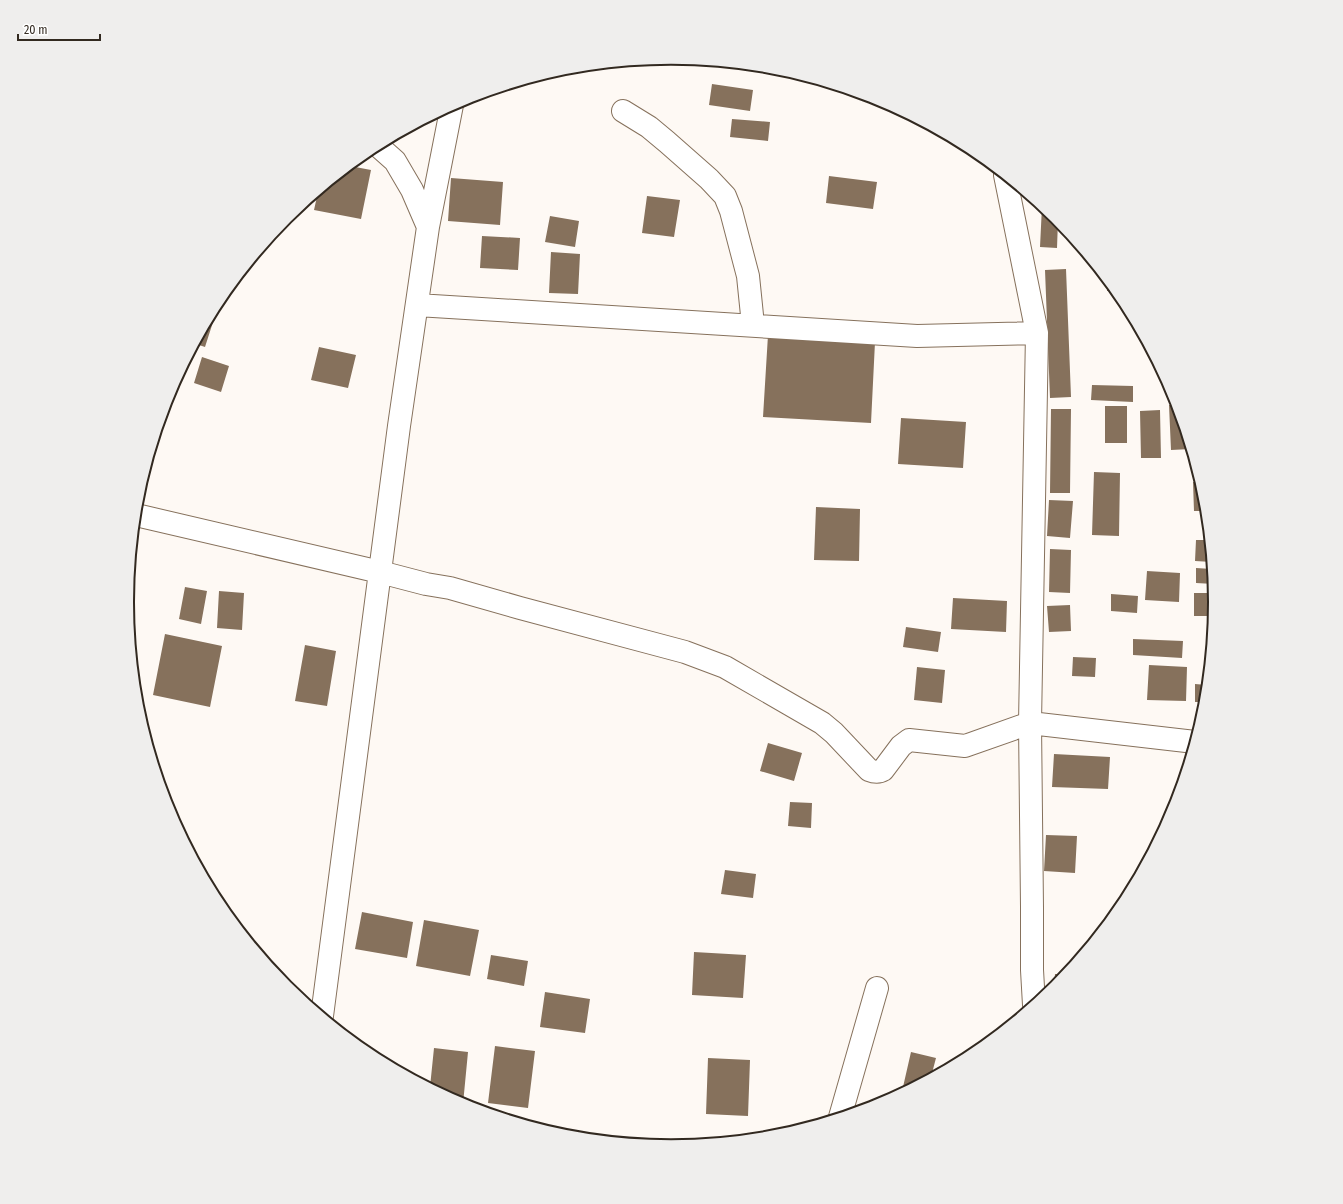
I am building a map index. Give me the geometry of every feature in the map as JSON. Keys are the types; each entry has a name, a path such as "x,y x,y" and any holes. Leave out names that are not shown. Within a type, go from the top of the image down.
{"street":[{"path":"623,111 648,127 667,142 710,179 725,196 731,211 748,276 753,325"},
{"path":"323,1010 399,426 428,227 450,113"},
{"path":"382,150 395,160 412,190 428,227"},
{"path":"1007,183 1037,333 1030,723 1032,970 1034,999"},
{"path":"417,305 917,336 1037,333"},
{"path":"142,516 426,584 450,588 685,652 725,667 822,723 834,733 869,770 874,772 883,770 901,746 909,740 965,746 1030,723 1190,741"},
{"path":"842,1112 877,988"}],"building":[{"path":"712,84 753,90 750,111 709,105"},
{"path":"732,119 770,122 768,141 730,137"},
{"path":"357,167 371,170 361,219 314,210 317,198"},
{"path":"829,176 877,182 873,209 826,203"},
{"path":"451,178 503,182 500,225 448,221"},
{"path":"647,196 680,200 674,237 642,233"},
{"path":"1042,213 1058,229 1057,248 1040,247"},
{"path":"550,216 579,221 575,247 545,242"},
{"path":"482,236 520,238 518,270 480,268"},
{"path":"551,252 580,254 578,294 549,293"},
{"path":"1066,269 1071,397 1050,398 1045,270"},
{"path":"213,323 205,347 200,345"},
{"path":"768,335 875,342 871,423 763,417"},
{"path":"319,347 356,355 348,388 311,380"},
{"path":"202,357 229,366 221,392 194,383"},
{"path":"1092,385 1133,386 1133,402 1091,400"},
{"path":"1169,405 1171,405 1186,449 1171,450"},
{"path":"1105,406 1127,406 1127,443 1105,443"},
{"path":"1051,409 1071,409 1070,493 1050,493"},
{"path":"1160,410 1161,458 1141,458 1140,411"},
{"path":"901,418 966,422 963,468 898,464"},
{"path":"1094,472 1120,473 1119,536 1092,535"},
{"path":"1193,482 1194,482 1200,511 1194,511"},
{"path":"1049,500 1073,501 1070,538 1047,536"},
{"path":"816,507 860,509 859,561 814,560"},
{"path":"1196,540 1205,540 1207,562 1195,561"},
{"path":"1050,549 1071,550 1070,593 1049,592"},
{"path":"1196,568 1207,569 1207,584 1196,583"},
{"path":"1147,571 1180,573 1179,602 1145,600"},
{"path":"185,587 207,591 201,624 179,619"},
{"path":"219,591 244,593 242,630 217,628"},
{"path":"1194,593 1208,593 1208,616 1194,616"},
{"path":"1111,594 1138,596 1137,613 1111,611"},
{"path":"953,598 1007,601 1006,632 951,629"},
{"path":"1070,605 1071,631 1049,632 1047,606"},
{"path":"906,627 941,632 938,652 903,647"},
{"path":"165,634 222,646 210,707 153,695"},
{"path":"1133,639 1183,641 1182,658 1133,655"},
{"path":"305,645 336,651 327,706 295,701"},
{"path":"1073,657 1096,658 1095,677 1072,676"},
{"path":"1149,665 1187,667 1186,701 1147,700"},
{"path":"917,667 945,670 942,703 914,700"},
{"path":"1195,684 1202,685 1199,702 1195,702"},
{"path":"768,743 802,753 794,781 760,771"},
{"path":"1054,754 1110,757 1108,789 1052,787"},
{"path":"790,802 812,803 811,828 788,826"},
{"path":"1046,835 1077,836 1075,873 1044,871"},
{"path":"725,870 756,874 753,898 721,894"},
{"path":"362,912 413,922 407,958 355,949"},
{"path":"424,920 479,930 470,976 416,966"},
{"path":"694,952 746,955 743,998 692,995"},
{"path":"491,955 528,961 524,986 487,979"},
{"path":"545,992 590,999 585,1033 540,1027"},
{"path":"495,1046 535,1051 528,1108 488,1103"},
{"path":"434,1048 468,1052 464,1097 431,1082"},
{"path":"911,1052 936,1058 933,1071 903,1087"},
{"path":"708,1058 750,1060 748,1116 706,1114"}]}
